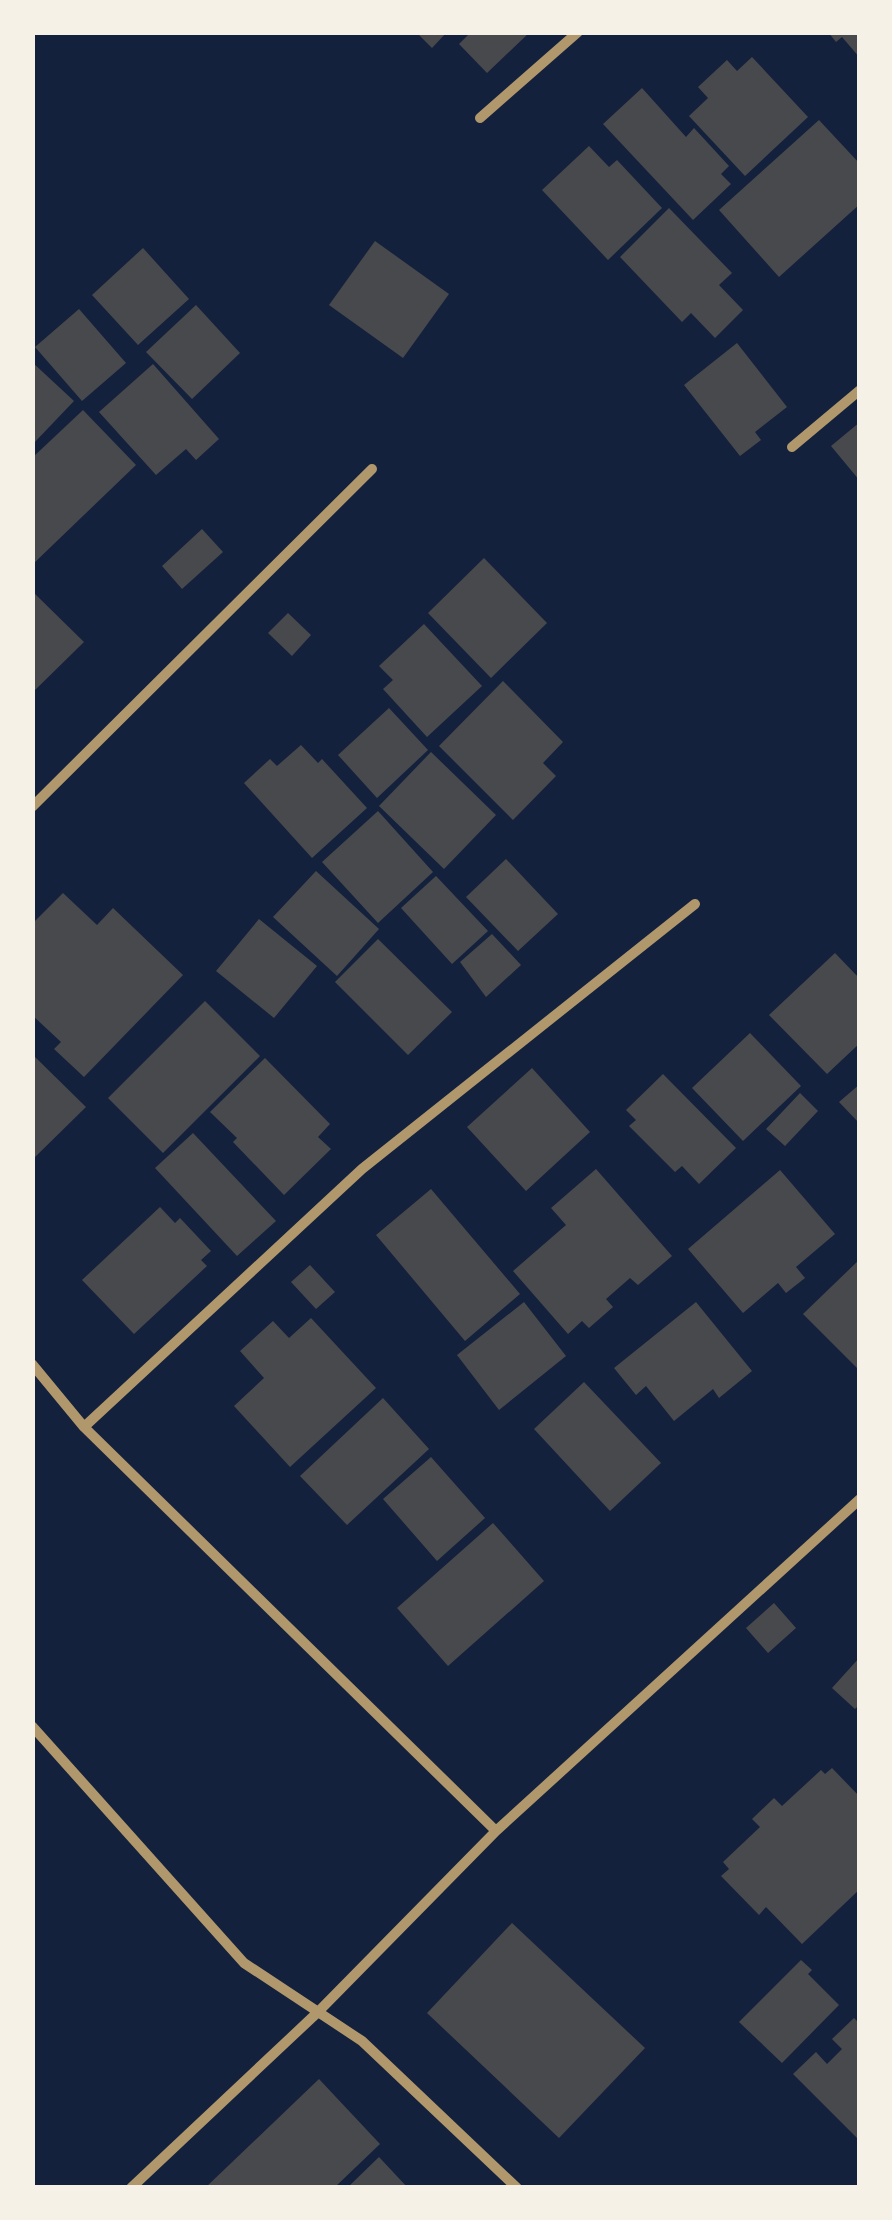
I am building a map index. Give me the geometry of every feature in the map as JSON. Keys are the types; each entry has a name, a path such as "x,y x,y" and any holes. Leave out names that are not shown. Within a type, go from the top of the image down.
{"street":[{"path":"480,118 578,32"},
{"path":"792,447 860,390"},
{"path":"32,807 372,469"},
{"path":"84,1427 362,1168 695,904"},
{"path":"32,1364 84,1427 496,1831"},
{"path":"131,2188 318,2012 496,1831 860,1499"},
{"path":"32,1726 244,1964 362,2041 517,2188"}],"building":[{"path":"416,32 447,32 432,48"},
{"path":"471,32 530,32 487,73 459,44"},
{"path":"828,32 860,32 860,58 842,37 836,42"},
{"path":"752,57 808,117 745,176 689,116 708,98 698,87 727,60 737,71"},
{"path":"642,88 686,137 694,128 729,166 721,174 731,184 693,220 603,124"},
{"path":"819,120 860,164 860,204 779,277 719,210"},
{"path":"589,146 609,167 617,160 662,208 608,260 542,190"},
{"path":"669,208 732,273 719,285 743,310 715,338 691,313 682,322 620,257"},
{"path":"375,241 449,294 403,358 329,305"},
{"path":"143,248 189,299 138,345 92,295"},
{"path":"196,305 240,353 192,399 146,352"},
{"path":"79,309 126,363 82,401 35,347"},
{"path":"737,343 787,407 755,432 761,440 740,456 684,385"},
{"path":"32,362 74,401 32,445"},
{"path":"153,364 219,439 196,460 186,449 156,475 99,412"},
{"path":"83,410 136,465 32,565 32,458"},
{"path":"860,422 860,481 831,446"},
{"path":"202,529 223,552 182,589 162,566"},
{"path":"484,558 547,623 491,678 428,613"},
{"path":"32,591 84,642 32,693"},
{"path":"288,613 311,635 292,656 268,633"},
{"path":"424,624 482,686 427,737 383,689 393,680 379,666"},
{"path":"503,681 563,742 543,763 556,776 513,820 439,746"},
{"path":"389,708 428,750 377,798 338,755"},
{"path":"301,745 318,763 322,759 367,808 312,858 244,783 270,759 277,766"},
{"path":"431,752 496,815 444,869 379,806"},
{"path":"378,811 433,872 378,923 322,862"},
{"path":"506,859 558,914 518,951 466,897"},
{"path":"316,871 379,929 337,976 273,917"},
{"path":"436,876 488,931 452,964 401,908"},
{"path":"63,893 97,925 113,908 183,975 84,1077 54,1049 61,1042 32,1015 32,924"},
{"path":"259,919 317,966 274,1018 216,971"},
{"path":"492,934 521,965 486,997 460,962"},
{"path":"378,939 452,1012 408,1055 335,982"},
{"path":"835,953 860,979 860,1043 827,1074 769,1015"},
{"path":"205,1001 260,1056 163,1153 108,1098"},
{"path":"750,1033 801,1086 743,1141 692,1088"},
{"path":"32,1054 86,1107 32,1160"},
{"path":"265,1058 330,1124 318,1137 331,1149 284,1195 210,1112"},
{"path":"532,1068 590,1132 526,1191 467,1127"},
{"path":"663,1074 736,1148 699,1184 682,1166 675,1172 629,1126 636,1120 626,1110"},
{"path":"860,1084 860,1124 839,1102"},
{"path":"800,1093 818,1111 785,1146 766,1129"},
{"path":"193,1133 276,1221 237,1256 155,1168"},
{"path":"596,1169 672,1256 638,1285 630,1278 606,1299 613,1307 589,1328 582,1321 568,1334 513,1271 566,1225 551,1208"},
{"path":"780,1170 835,1234 796,1267 805,1278 786,1293 778,1283 743,1313 688,1249"},
{"path":"431,1189 520,1294 465,1341 376,1235"},
{"path":"160,1207 175,1223 180,1218 211,1251 201,1260 207,1266 134,1334 82,1280"},
{"path":"860,1259 860,1371 803,1314"},
{"path":"310,1265 335,1292 316,1309 291,1282"},
{"path":"524,1302 566,1356 499,1410 457,1355"},
{"path":"696,1302 752,1371 719,1398 713,1389 674,1421 646,1386 636,1395 614,1368"},
{"path":"311,1318 376,1388 290,1467 234,1406 264,1378 240,1351 273,1321 289,1338"},
{"path":"584,1382 661,1463 610,1511 534,1429"},
{"path":"383,1398 429,1449 347,1525 300,1476"},
{"path":"431,1457 485,1518 437,1561 383,1499"},
{"path":"493,1523 544,1581 448,1666 397,1608"},
{"path":"774,1603 796,1628 768,1653 746,1628"},
{"path":"860,1657 860,1704 855,1709 832,1688"},
{"path":"832,1768 860,1797 860,1889 802,1944 766,1907 759,1915 721,1876 729,1869 723,1862 760,1827 752,1819 774,1798 782,1806 821,1770 825,1774"},
{"path":"512,1923 645,2048 559,2138 427,2013"},
{"path":"801,1960 812,1970 808,1974 839,2005 782,2063 739,2022"},
{"path":"854,2018 860,2024 860,2141 793,2074 816,2052 827,2064 842,2049 832,2039"},
{"path":"319,2079 380,2144 334,2188 205,2188"},
{"path":"379,2157 408,2188 347,2188"}]}
